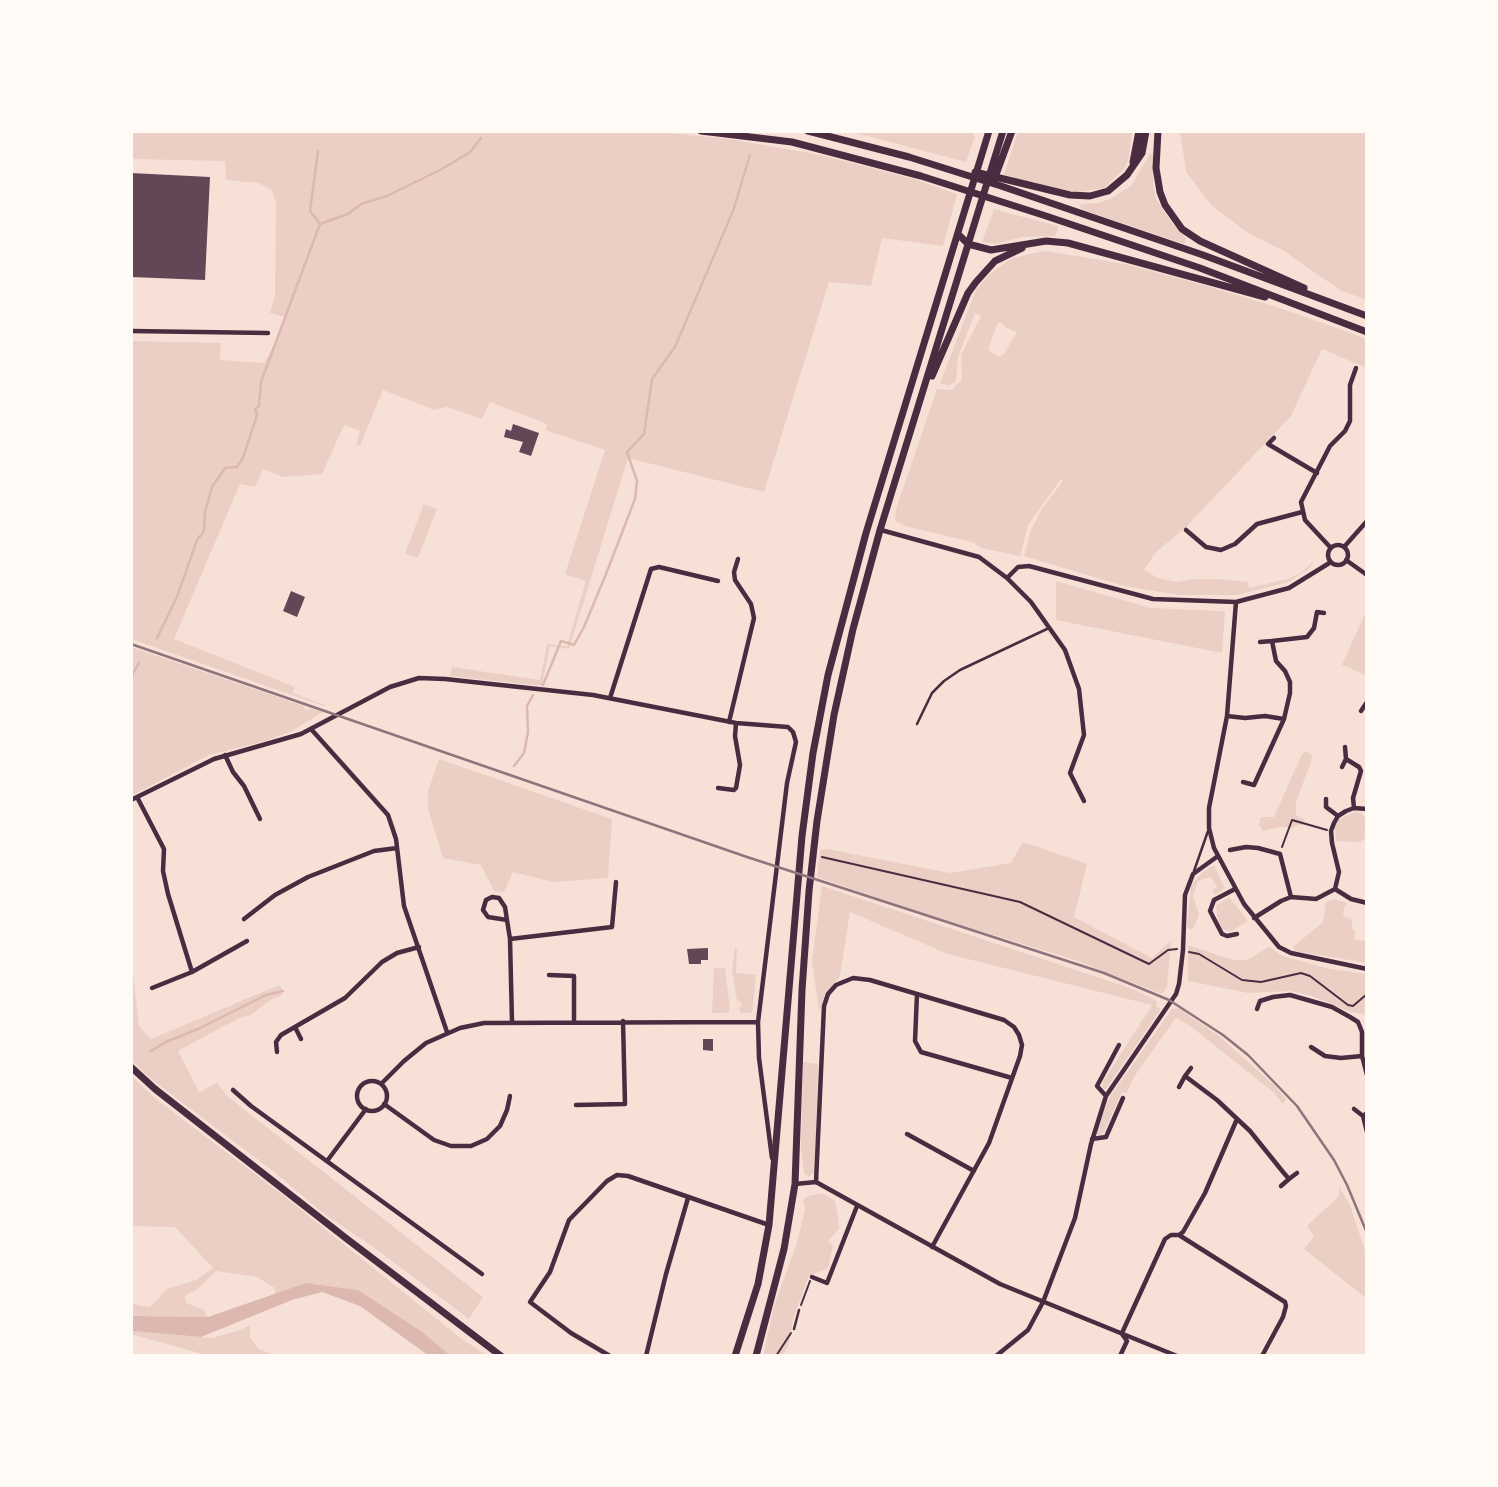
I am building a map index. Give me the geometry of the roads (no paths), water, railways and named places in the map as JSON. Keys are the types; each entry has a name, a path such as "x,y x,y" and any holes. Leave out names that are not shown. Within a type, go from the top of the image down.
{"main road":[{"path":"701,131 792,142 884,165 1199,268 1367,332"},
{"path":"808,131 1082,197 1108,191 1127,176 1142,153 1146,131"},
{"path":"735,1356 758,1284 769,1225 800,855 817,729 842,618 989,131"},
{"path":"1002,148 1003,131"},
{"path":"756,1356 784,1249 795,1184 802,990 809,891 831,731 853,629 880,530 968,244 1002,148 1012,131"},
{"path":"1127,176 1136,153 1139,131"},
{"path":"1158,131 1156,168 1160,192 1165,205 1182,229 1200,241 1289,280 1321,298"},
{"path":"909,157 1001,186 1367,316"},
{"path":"959,230 968,244 991,250 1046,241 1094,250 1310,310"},
{"path":"927,381 935,373 968,293 984,271 1008,254 1046,241"},
{"path":"131,1067 151,1086 501,1356"}],"street":[{"path":"131,331 268,333"},
{"path":"1330,547 1305,520 1302,499 1330,446 1345,431 1351,419 1350,385 1356,368"},
{"path":"1273,438 1268,444 1317,473"},
{"path":"1186,530 1206,547 1221,550 1234,544 1257,524 1302,512"},
{"path":"1345,547 1367,522"},
{"path":"880,530 969,553 1007,578 1031,602 1065,650 1081,698 1084,735 1070,773 1084,801"},
{"path":"1339,544 1345,547 1348,552 1346,561 1339,565 1331,562 1327,555 1330,547 1339,544"},
{"path":"729,722 754,618 751,604 735,580 734,572 738,559"},
{"path":"1346,561 1367,575"},
{"path":"1007,578 1018,567 1029,566 1153,599 1236,602 1289,589 1331,562"},
{"path":"610,698 651,569 660,567 718,581"},
{"path":"1236,602 1227,716 1209,808 1209,828 1218,856 1235,889 1272,940 1291,953 1367,968"},
{"path":"1260,642 1307,637 1314,628 1317,612 1324,613"},
{"path":"1243,782 1254,785 1284,719 1290,693 1290,682 1276,661 1272,641"},
{"path":"192,972 168,894 163,871 164,849 134,799 225,755 311,729 390,687 420,678 610,698 729,722 779,725 792,730 796,742 787,783 758,1022 763,1094 775,1173"},
{"path":"1361,711 1367,702"},
{"path":"1227,716 1284,719"},
{"path":"718,788 736,788 740,765 735,736 736,723"},
{"path":"311,729 383,808 392,824 401,895 447,1032"},
{"path":"1342,767 1346,760 1345,747"},
{"path":"225,755 260,819"},
{"path":"1346,760 1361,771 1353,798 1354,808"},
{"path":"1326,799 1326,807 1338,816"},
{"path":"1254,918 1291,897 1316,899 1335,889 1339,866 1331,831 1338,816 1354,808 1367,809"},
{"path":"1230,850 1246,847 1279,854 1291,897"},
{"path":"244,919 285,888 308,877 374,850 397,848"},
{"path":"996,1356 1028,1330 1043,1302 1075,1218 1092,1139 1105,1096 1176,994 1183,950 1185,895 1193,874 1218,856"},
{"path":"510,939 612,927 616,882"},
{"path":"1235,889 1214,900 1210,905 1210,915 1222,934 1237,934"},
{"path":"1335,889 1355,901 1367,903"},
{"path":"507,920 488,918 483,910 486,900 496,897 502,900 505,907 510,939 512,1022"},
{"path":"152,988 192,972 247,941"},
{"path":"278,1052 278,1038 345,998 382,962 397,953 418,947"},
{"path":"548,975 574,976 574,1021"},
{"path":"816,1182 824,1006 828,994 836,985 853,978 870,980 1004,1020 1014,1027 1023,1045 989,1143 932,1247"},
{"path":"917,994 915,1041 921,1052 1012,1078"},
{"path":"1257,1009 1260,1001 1273,996 1290,995 1332,1007 1358,1022 1362,1032 1362,1056 1367,1075"},
{"path":"576,1105 625,1104 623,1021"},
{"path":"381,1084 415,1051 447,1032 484,1023 758,1022"},
{"path":"295,1027 301,1039"},
{"path":"1105,1096 1097,1086 1119,1045"},
{"path":"1311,1047 1325,1056 1362,1056"},
{"path":"1179,1087 1191,1068"},
{"path":"1185,1076 1250,1131 1289,1180"},
{"path":"367,1082 381,1084 387,1096 384,1104 376,1110 366,1109 359,1102 359,1088 367,1082"},
{"path":"233,1090 251,1106 482,1274"},
{"path":"384,1104 434,1140 451,1146 471,1146 487,1139 500,1126 508,1110 510,1096"},
{"path":"1092,1139 1106,1137 1123,1098"},
{"path":"327,1161 366,1109"},
{"path":"1354,1109 1365,1115 1367,1132"},
{"path":"1179,1235 1205,1193 1237,1119"},
{"path":"908,1134 974,1171"},
{"path":"1281,1186 1297,1173"},
{"path":"610,1356 571,1333 530,1303 550,1272 569,1220 607,1181 618,1175 628,1176 769,1225"},
{"path":"795,1184 816,1182 1000,1284 1177,1356"},
{"path":"646,1356 688,1198"},
{"path":"812,1277 827,1283 857,1206"},
{"path":"1122,1333 1170,1232 1289,1303 1262,1356"},
{"path":"1120,1356 1127,1341 1122,1333"}],"lane":[{"path":"918,724 932,693 944,681 960,670 1049,628"},
{"path":"1193,874 1209,828"},
{"path":"793,1329 799,1310"}],"waterway":[{"path":"157,638 177,597 197,540 204,531 205,512 212,487 225,468 237,467 243,458 257,415 255,409 259,406 261,382 320,224 348,214 361,204 387,196 442,169 470,152 481,138"},
{"path":"318,151 310,211 320,224"},
{"path":"543,685 561,641 574,645 606,574 635,499 637,481 627,452 644,434 652,379 675,347 733,211 750,155"},
{"path":"131,677 139,663"},
{"path":"514,766 524,753 528,732 527,706 533,695"},
{"path":"151,1051 266,995 283,991"}],"railway":[{"path":"131,644 747,857 1104,973 1169,1000 1223,1035 1248,1055 1297,1106 1334,1160 1367,1233"}]}
